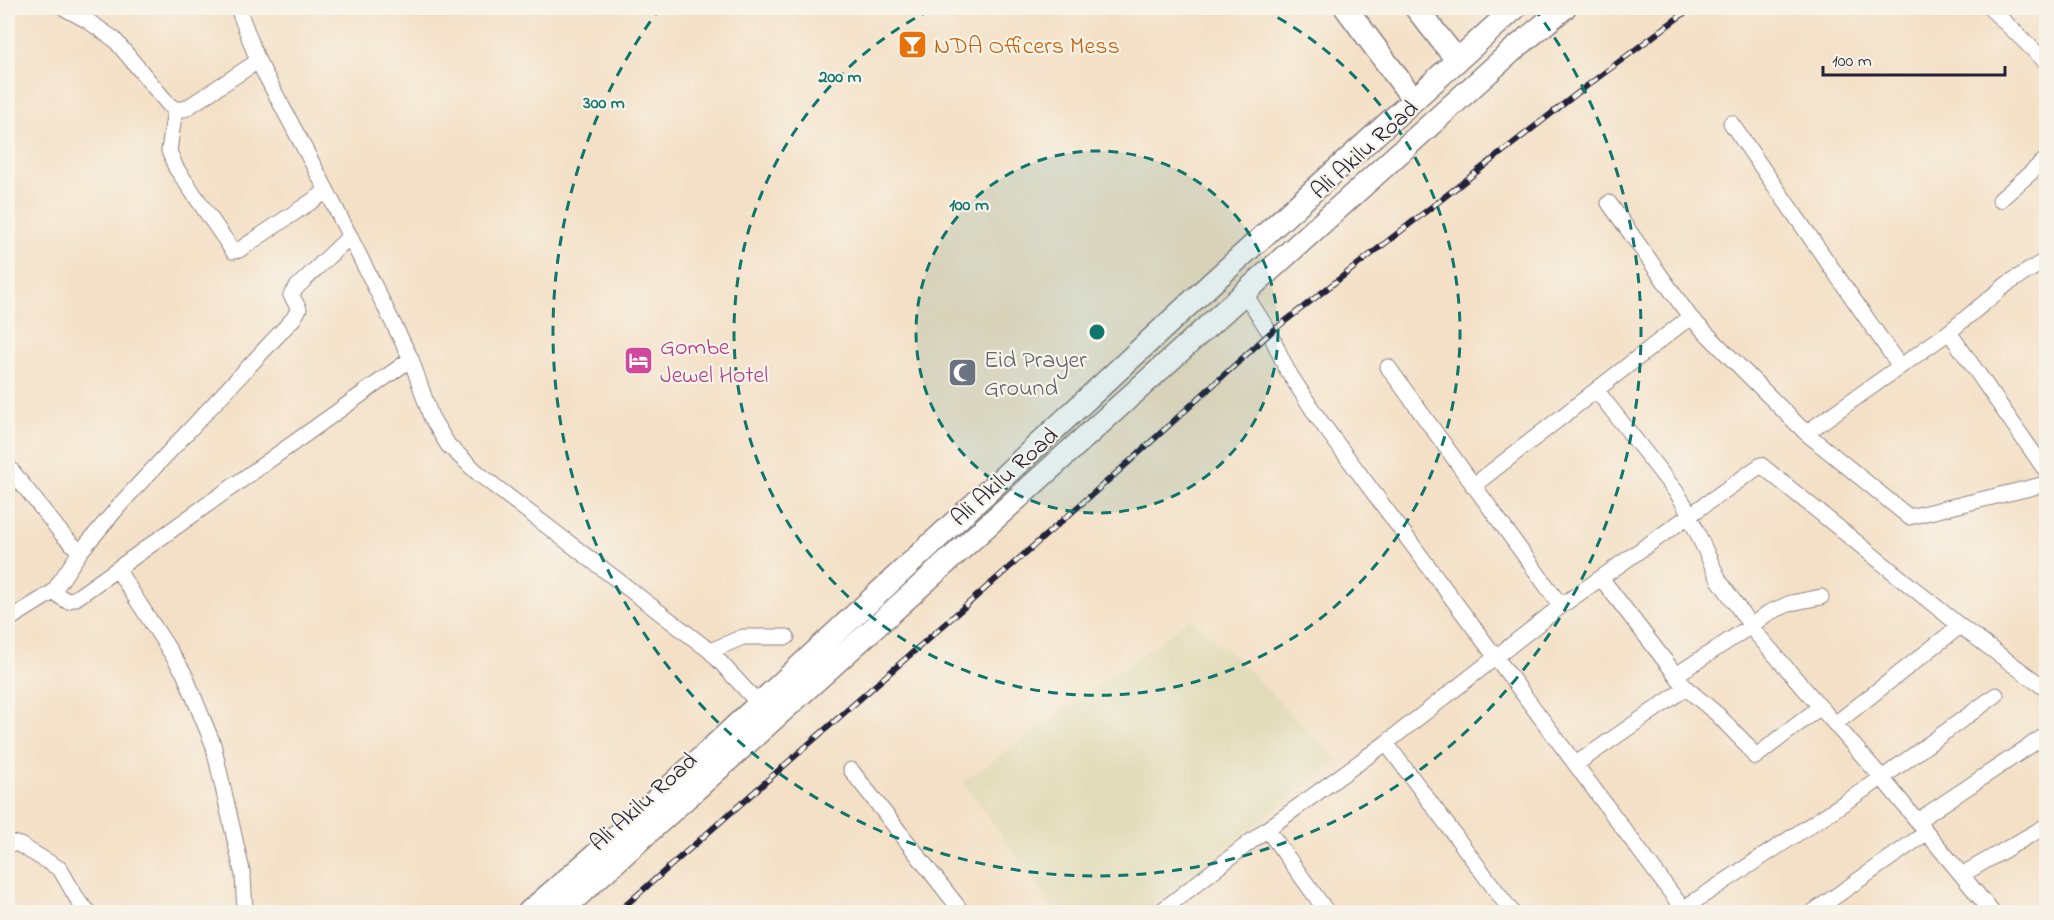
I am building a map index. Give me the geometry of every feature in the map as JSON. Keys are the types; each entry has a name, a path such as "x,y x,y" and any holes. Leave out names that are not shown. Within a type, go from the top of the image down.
{"main road":[{"path":"1346,8 1414,100"},
{"path":"1416,8 1458,60"},
{"name":"Ali Akilu Road","path":"538,910 1215,280 1515,8"},
{"name":"Ali Akilu Road","path":"560,912 1512,51 1564,8"}],"street":[{"path":"64,8 114,39 169,105 175,109 184,109 258,61"},
{"path":"238,8 258,61 327,191 411,359 431,417 448,445 479,474 710,651 758,703"},
{"path":"1990,8 2046,62"},
{"path":"175,109 169,151 177,168 233,251 239,250 327,191"},
{"path":"1731,123 1899,365"},
{"path":"2000,200 2046,159"},
{"path":"1609,203 1690,317 1806,433 1909,517 2046,484"},
{"path":"8,620 53,592 80,552 125,499 293,319 300,309 291,295 350,236"},
{"path":"1806,433 1899,365 1949,332 2007,284 2040,264"},
{"path":"1245,294 1270,333 1287,370 1318,418 1496,656 1681,911 1882,778 1996,696"},
{"path":"1473,486 1690,317"},
{"path":"1949,332 2046,471"},
{"path":"53,592 67,601 76,598 411,359"},
{"path":"1388,367 1561,606"},
{"path":"1597,391 1677,493 1719,580 1751,626 1963,874 1992,912"},
{"path":"1160,912 1267,829 1386,743 1561,606 1761,465 1960,626 2046,688"},
{"path":"8,466 62,534 80,552"},
{"path":"117,569 184,674 213,744 243,874 245,912"},
{"path":"1600,578 1686,688 1717,714 1746,744 1755,757 1820,707"},
{"path":"1676,675 1768,613 1791,603 1821,597"},
{"path":"1835,724 1960,626"},
{"path":"710,651 743,637 787,637"},
{"path":"1576,765 1686,688"},
{"path":"1813,912 2046,735"},
{"path":"1386,743 1512,912"},
{"path":"850,770 962,912"},
{"path":"1963,874 2046,826"},
{"path":"1267,829 1328,912"},
{"path":"8,842 20,845 60,868 79,902 89,912"}],"shaded area":[{"path":"1190,618 1238,660 1338,760 1145,912 1056,912 963,782"}],"railway":[{"path":"618,912 1130,461 1270,333 1588,85 1691,8"}],"place":[{"name":"NDA Officers Mess","path":"913,45"},
{"name":"Gombe Jewel Hotel","path":"639,360"},
{"name":"Eid Prayer Ground","path":"963,373"}]}
